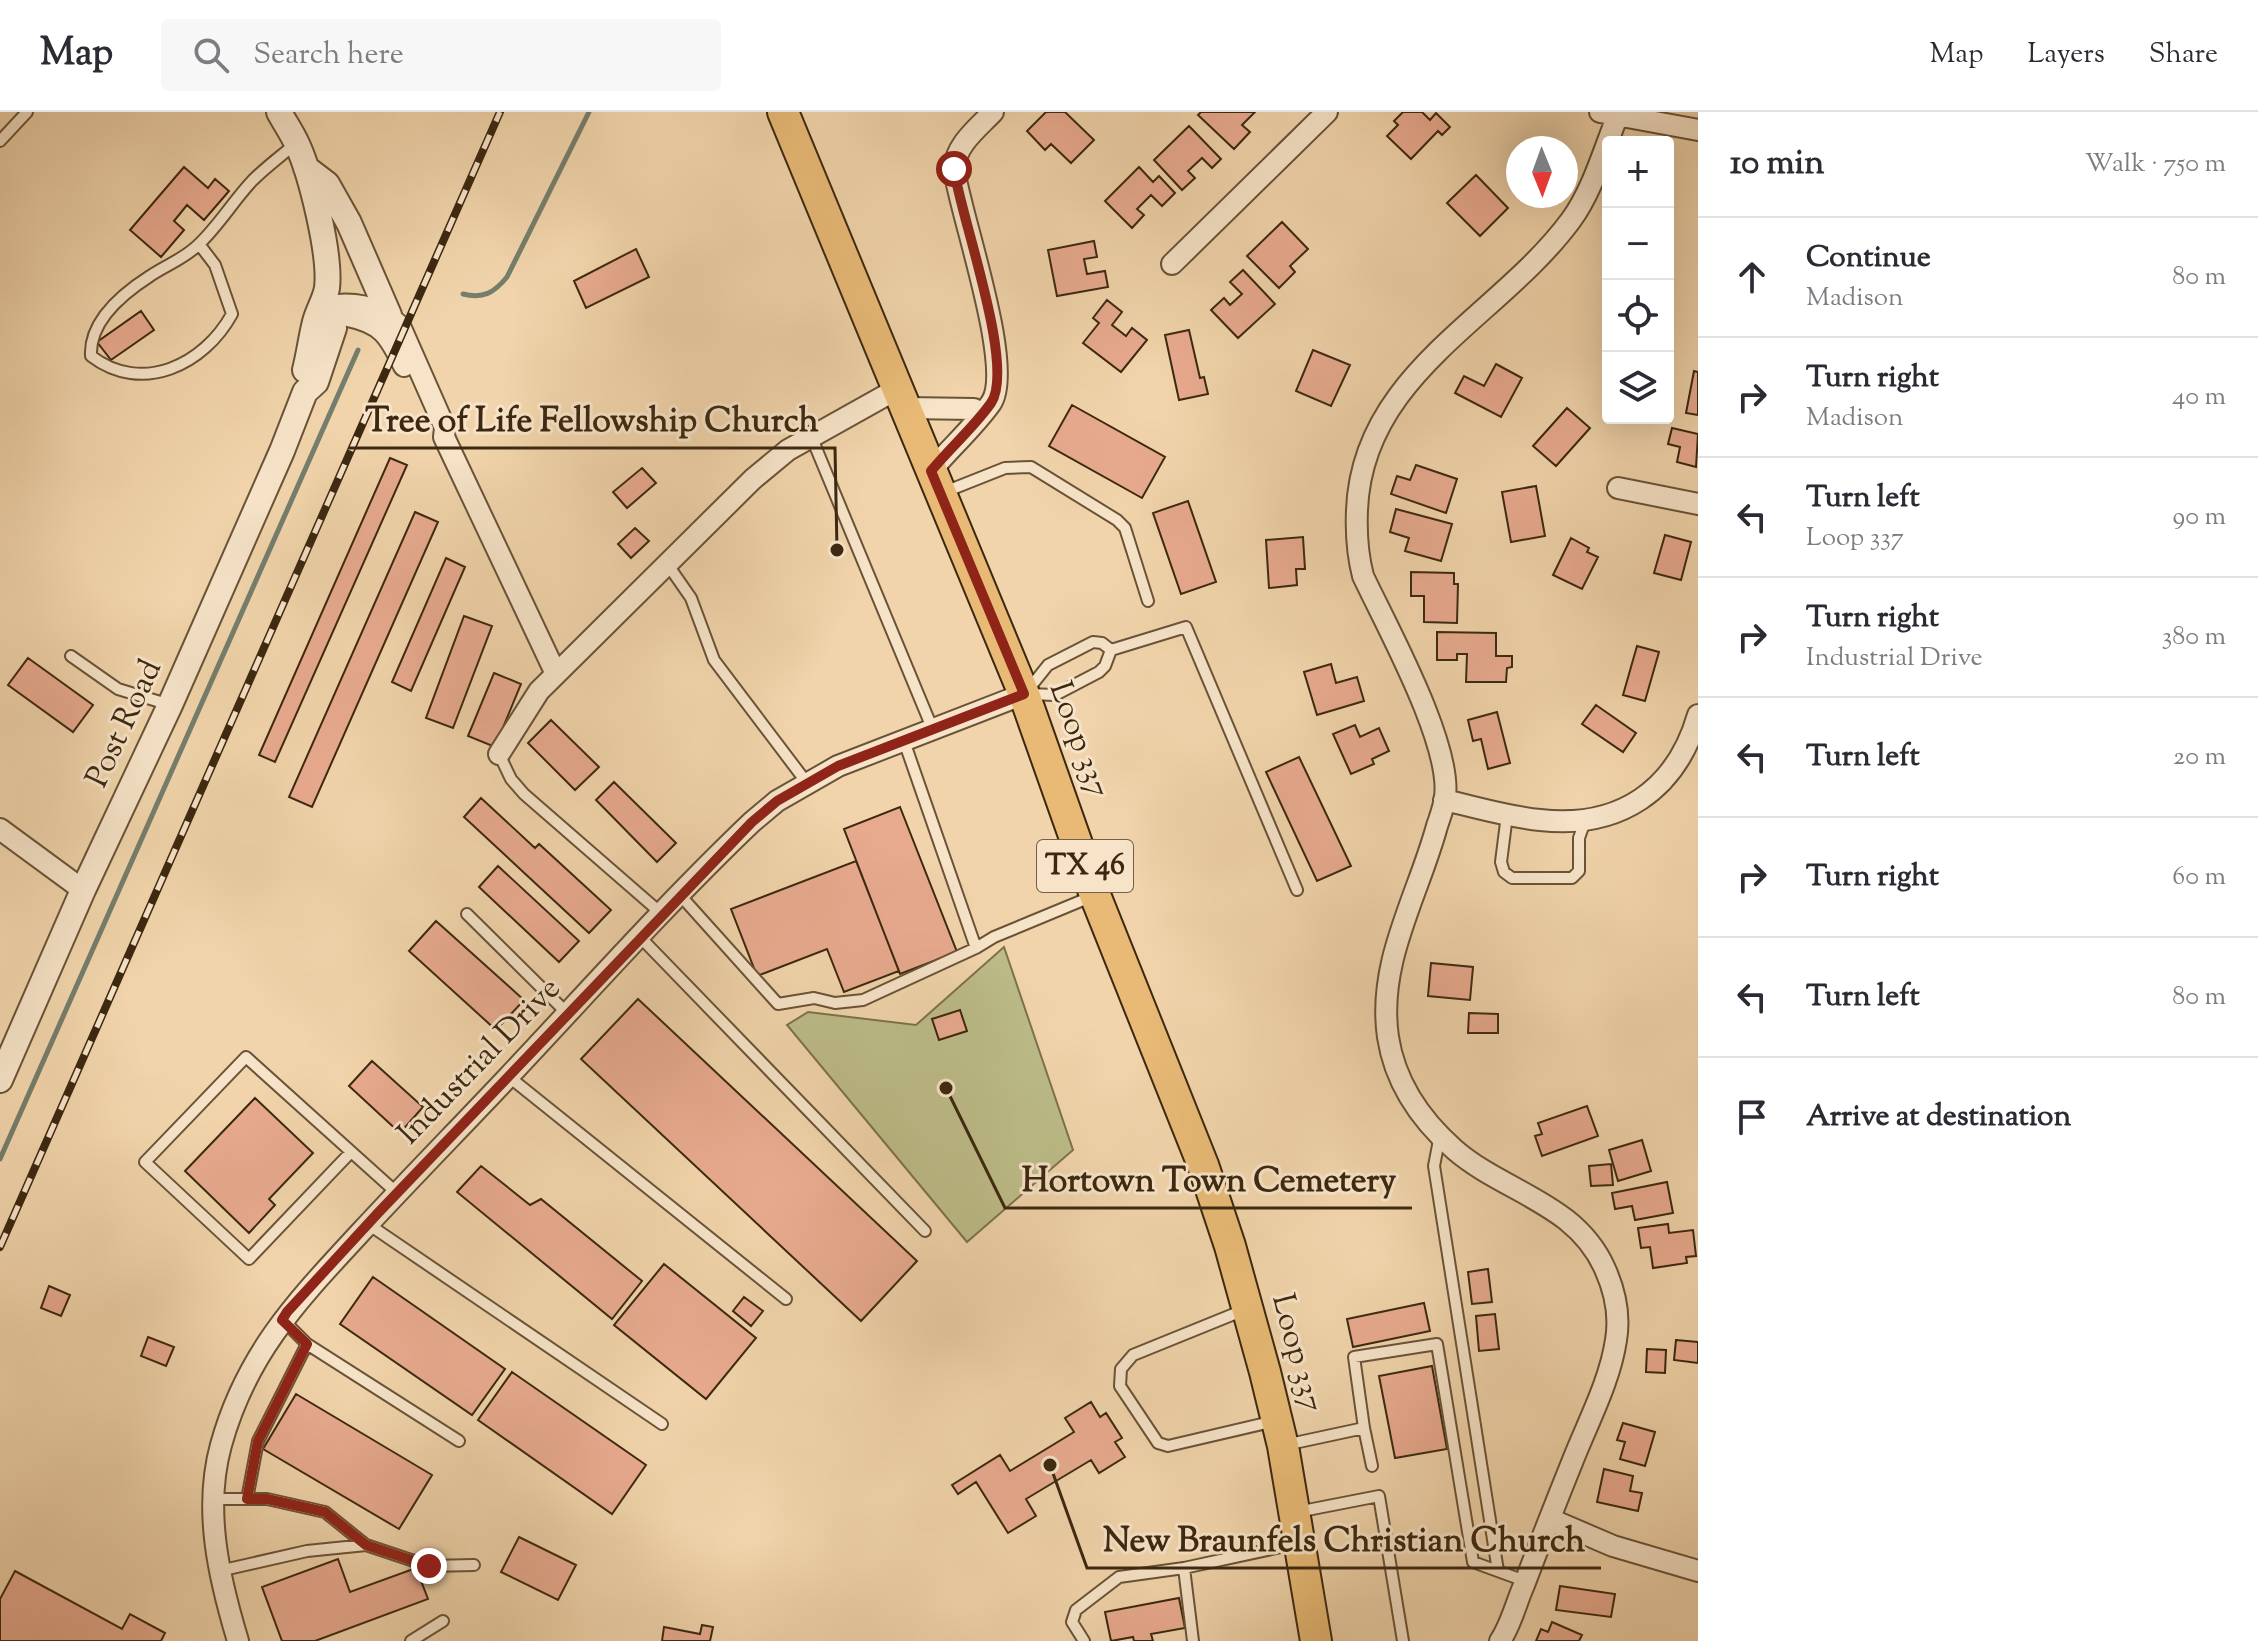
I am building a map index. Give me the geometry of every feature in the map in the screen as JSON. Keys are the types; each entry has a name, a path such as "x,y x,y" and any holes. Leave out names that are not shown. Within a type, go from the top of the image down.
{"main road":[{"name":"Loop 337","path":"783,112 1024,694 1095,895 1203,1165 1230,1246 1280,1433 1316,1641"}],"street":[{"name":"Post Road","path":"0,1080 83,890 170,705 305,392 303,377 316,318 327,286 324,242 306,168 297,143 279,112"},
{"path":"936,482 955,443 977,424 980,413 991,403 995,393 996,366 986,294 954,169 954,160 964,141 993,112"},
{"path":"1172,264 1327,112"},
{"path":"1500,1641 1613,1356 1618,1321 1613,1290 1600,1257 1586,1237 1570,1220 1544,1202 1456,1151 1421,1116 1395,1064 1388,1038 1388,978 1396,941 1428,862 1444,800 1444,774 1439,746 1426,712 1363,576 1357,553 1358,494 1362,468 1375,431 1423,366 1531,264 1572,219 1588,188 1609,114 1698,130"},
{"path":"306,168 327,184 349,223 389,315 400,326 445,428 444,437 556,674"},
{"path":"322,307 356,304 389,315"},
{"path":"322,307 371,322 382,329 395,347 435,432 444,437"},
{"path":"499,754 539,691 753,479 788,450 814,434 901,399 974,409 980,413"},
{"path":"1618,488 1698,504"},
{"name":"Industrial Drive","path":"238,1641 219,1571 214,1477 236,1401 262,1348 282,1320 397,1193 752,822 807,783 838,766 1024,694"},
{"path":"1444,800 1539,820 1585,821 1606,816 1633,805 1671,772 1684,752 1698,715"},
{"path":"0,829 83,890"},
{"path":"1550,1519 1613,1546 1698,1571"}],"lane":[{"path":"0,141 27,112"},
{"path":"199,244 215,265 232,314 215,341 186,361 155,373 140,375 121,373 91,356 90,343 95,327 115,305 150,275 179,261 199,244 252,181 297,143"},
{"path":"814,434 934,730"},
{"path":"936,482 1005,468 1031,467 1125,528 1148,601"},
{"path":"668,565 691,598 714,660 807,783"},
{"path":"1111,650 1186,627 1297,890"},
{"path":"1024,694 1048,665 1093,642 1102,643 1111,650"},
{"path":"1024,694 1055,695 1099,672 1111,650"},
{"path":"71,656 118,689 170,705"},
{"path":"904,741 976,948"},
{"path":"499,754 511,779 524,794 662,914"},
{"path":"1507,813 1501,862 1504,872 1512,878 1572,878 1579,871 1579,838 1585,821"},
{"path":"680,895 778,1004 814,998 835,1003 863,1000 994,937 1095,895"},
{"path":"467,914 568,1014"},
{"path":"640,937 925,1231"},
{"path":"351,1152 249,1259 145,1162 246,1057 397,1193"},
{"path":"508,1076 786,1299"},
{"path":"1440,1135 1434,1166 1498,1571"},
{"path":"368,1224 662,1424"},
{"path":"1247,1308 1133,1355 1121,1369 1120,1386 1158,1443 1168,1446 1280,1433 1364,1428"},
{"path":"282,1320 307,1344 459,1441"},
{"path":"247,1499 258,1441 307,1344"},
{"path":"1372,1466 1354,1357 1437,1344 1473,1562 1525,1581"},
{"path":"1295,1512 1379,1496 1403,1641"},
{"path":"214,1499 267,1499 325,1512 366,1545 429,1566 474,1565"},
{"path":"1084,1641 1072,1622 1076,1610 1119,1577 1184,1568 1301,1543"},
{"path":"219,1571 307,1551 366,1545"},
{"path":"1184,1568 1193,1641"},
{"path":"411,1641 443,1621"}],"green space":[{"path":"1004,947 1073,1150 967,1242 787,1025 808,1012 916,1025"}],"building":[{"path":"1046,112 1065,112 1094,140 1071,163 1051,144 1045,150 1027,131"},
{"path":"1201,112 1255,112 1242,125 1250,132 1234,149 1198,115"},
{"path":"1403,112 1422,112 1430,120 1436,113 1450,127 1442,135 1438,131 1411,159 1387,136 1398,125 1394,121"},
{"path":"1189,126 1221,159 1212,168 1202,158 1188,171 1195,178 1182,190 1154,160"},
{"path":"184,167 208,188 215,179 229,191 204,220 187,205 174,221 184,230 161,257 130,230"},
{"path":"1139,167 1153,182 1159,176 1175,193 1162,206 1151,195 1137,209 1144,215 1132,228 1105,201"},
{"path":"1476,175 1508,208 1480,236 1447,203"},
{"path":"1282,222 1308,249 1290,266 1295,272 1279,288 1247,256"},
{"path":"1094,241 1097,257 1084,259 1087,274 1105,271 1108,287 1057,296 1048,250"},
{"path":"636,249 649,277 586,308 574,281"},
{"path":"1243,270 1275,304 1238,338 1211,310 1224,298 1230,305 1242,294 1230,282"},
{"path":"1107,300 1122,312 1112,325 1126,336 1132,328 1147,340 1121,372 1083,343 1099,323 1093,318"},
{"path":"141,311 154,330 111,360 97,342"},
{"path":"1189,330 1200,378 1204,377 1208,394 1179,400 1165,335"},
{"path":"1313,350 1350,365 1331,406 1296,391"},
{"path":"1496,364 1522,378 1501,417 1455,393 1464,376 1484,386"},
{"path":"1694,371 1698,372 1698,415 1686,413"},
{"path":"1072,405 1165,457 1142,498 1049,446"},
{"path":"1567,408 1590,428 1556,466 1533,446"},
{"path":"1672,428 1698,434 1696,467 1677,462 1680,447 1668,444"},
{"path":"390,458 407,465 275,762 259,755"},
{"path":"1416,465 1457,479 1446,513 1391,494 1397,476 1410,480"},
{"path":"642,468 656,483 627,508 613,492"},
{"path":"1536,486 1545,536 1511,542 1502,492"},
{"path":"1188,501 1216,582 1181,594 1153,513"},
{"path":"1396,509 1452,524 1441,561 1405,551 1409,538 1390,532"},
{"path":"415,512 438,522 312,807 289,797"},
{"path":"635,528 649,541 631,558 618,544"},
{"path":"1665,535 1691,542 1681,580 1654,573"},
{"path":"1303,537 1305,569 1296,569 1297,585 1269,588 1266,540"},
{"path":"1571,538 1598,557 1582,589 1553,575"},
{"path":"446,558 465,567 411,691 392,682"},
{"path":"1411,572 1454,573 1454,584 1458,584 1457,623 1424,622 1424,596 1411,596"},
{"path":"464,616 492,626 453,728 426,718"},
{"path":"1437,632 1496,633 1496,656 1512,656 1512,667 1507,668 1506,682 1466,682 1467,654 1457,654 1457,660 1437,660"},
{"path":"1637,646 1659,652 1645,701 1623,695"},
{"path":"28,658 93,705 73,732 8,685"},
{"path":"1331,664 1336,683 1357,677 1364,701 1317,715 1304,672"},
{"path":"494,673 521,684 495,747 468,736"},
{"path":"1596,705 1636,733 1623,752 1582,724"},
{"path":"1497,712 1510,763 1488,769 1481,739 1473,741 1468,720"},
{"path":"551,720 599,767 575,790 528,743"},
{"path":"1355,725 1360,737 1379,728 1389,751 1372,759 1374,764 1351,774 1333,734"},
{"path":"1299,757 1351,866 1317,881 1266,772"},
{"path":"614,782 676,843 657,862 596,800"},
{"path":"481,798 535,848 539,844 611,910 589,933 464,817"},
{"path":"900,807 957,952 900,974 844,829"},
{"path":"856,861 899,971 844,992 827,949 757,976 731,909"},
{"path":"498,866 579,941 559,962 479,887"},
{"path":"436,921 524,1000 496,1030 409,951"},
{"path":"1431,963 1473,967 1470,1000 1428,996"},
{"path":"638,999 917,1261 861,1321 581,1059"},
{"path":"960,1010 967,1031 939,1040 932,1019"},
{"path":"1469,1013 1498,1014 1498,1033 1468,1033"},
{"path":"372,1061 423,1107 400,1133 349,1086"},
{"path":"255,1098 313,1153 269,1199 275,1205 249,1233 185,1171"},
{"path":"1587,1106 1598,1136 1542,1156 1535,1136 1542,1134 1538,1123"},
{"path":"1642,1140 1651,1171 1618,1181 1609,1150"},
{"path":"1611,1164 1613,1185 1591,1186 1589,1166"},
{"path":"481,1166 530,1205 541,1199 642,1281 612,1319 457,1192"},
{"path":"1667,1182 1673,1213 1635,1220 1632,1206 1615,1209 1612,1193"},
{"path":"1668,1224 1669,1233 1693,1230 1696,1256 1686,1257 1687,1263 1653,1268 1650,1247 1641,1248 1638,1228"},
{"path":"664,1264 756,1338 706,1399 614,1325"},
{"path":"1488,1269 1492,1302 1472,1304 1468,1272"},
{"path":"373,1277 505,1369 472,1415 340,1324"},
{"path":"49,1286 70,1295 61,1316 41,1308"},
{"path":"744,1297 763,1311 751,1326 733,1311"},
{"path":"1424,1303 1430,1331 1353,1347 1347,1319"},
{"path":"1495,1314 1499,1349 1479,1351 1476,1316"},
{"path":"148,1337 174,1347 166,1366 141,1356"},
{"path":"1676,1340 1698,1342 1698,1363 1674,1360"},
{"path":"1647,1349 1666,1350 1665,1373 1646,1372"},
{"path":"1432,1366 1447,1449 1395,1458 1379,1376"},
{"path":"512,1372 646,1465 612,1514 478,1420"},
{"path":"296,1394 432,1475 399,1529 263,1449"},
{"path":"1091,1402 1100,1417 1106,1413 1122,1438 1115,1442 1125,1457 1099,1473 1091,1460 1026,1499 1036,1516 1008,1533 976,1482 958,1494 952,1485 1000,1455 1010,1471 1074,1432 1065,1418"},
{"path":"1623,1423 1655,1432 1645,1466 1620,1459 1625,1442 1617,1440"},
{"path":"1604,1469 1633,1476 1630,1491 1642,1493 1638,1511 1597,1502"},
{"path":"519,1537 576,1565 558,1600 501,1572"},
{"path":"338,1559 350,1592 416,1568 428,1599 315,1641 282,1641 262,1587"},
{"path":"15,1571 122,1629 130,1614 165,1633 161,1641 0,1641 0,1599"},
{"path":"1560,1586 1615,1594 1611,1617 1556,1610"},
{"path":"1179,1598 1185,1628 1151,1634 1153,1641 1134,1641 1133,1637 1111,1641 1105,1612"},
{"path":"1552,1622 1582,1635 1579,1641 1536,1641 1541,1629 1548,1632"},
{"path":"702,1625 713,1627 710,1641 662,1641 664,1627 700,1634"}],"waterway":[{"path":"463,294 476,296 488,293 507,277 589,112"},
{"path":"0,1159 358,350"}],"railway":[{"path":"0,1247 500,112"}],"place":[{"name":"Tree of Life Fellowship Church","path":"837,550"},
{"name":"Hortown Town Cemetery","path":"946,1088"},
{"name":"New Braunfels Christian Church","path":"1050,1465"}],"route":[{"path":"429,1566 366,1545 325,1512 267,1499 247,1499 258,1441 307,1344 282,1320 287,1312 726,846 777,801 838,766 1024,694 931,471 955,443 977,424 980,413 991,403 997,381 986,294 954,169"}]}
